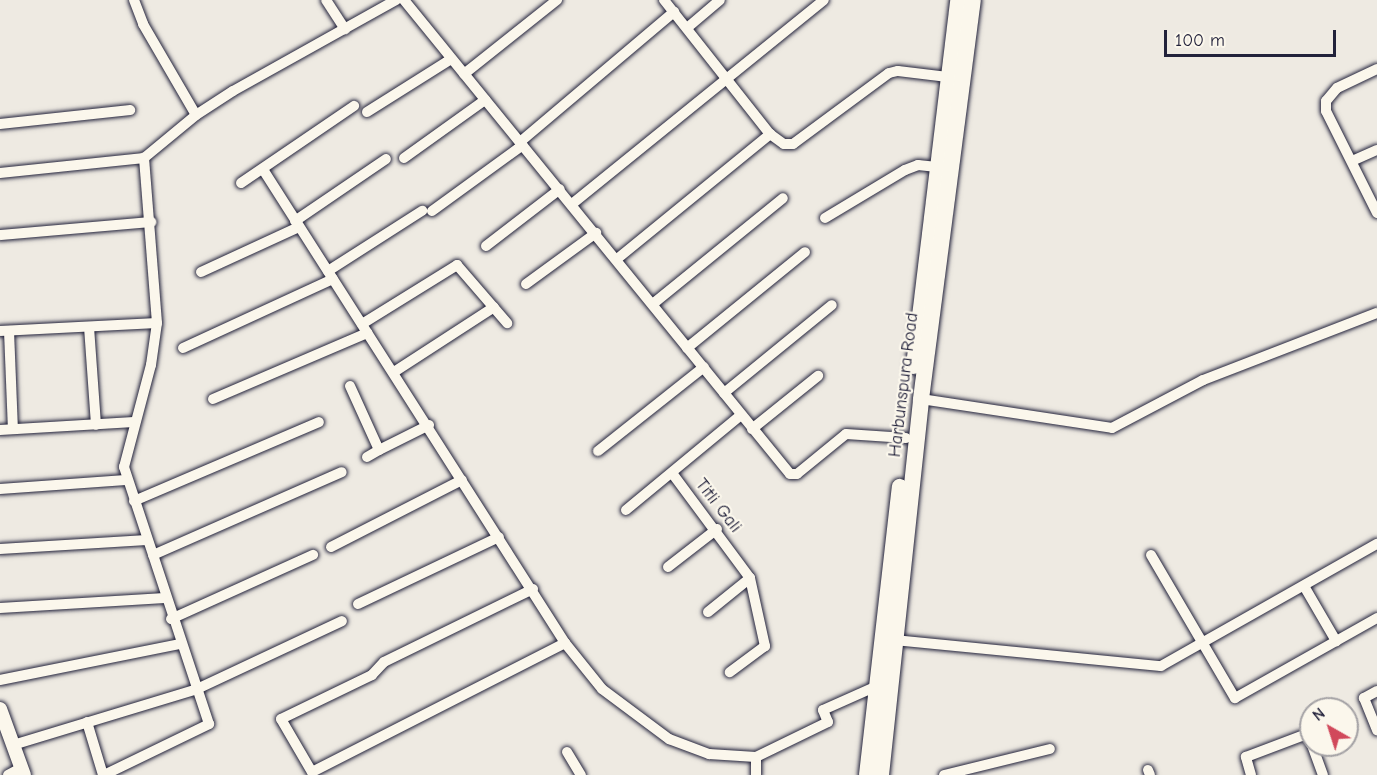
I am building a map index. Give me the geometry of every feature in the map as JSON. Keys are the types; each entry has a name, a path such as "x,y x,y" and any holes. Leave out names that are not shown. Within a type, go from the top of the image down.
{"main road":[{"name":"Harbunspura Road","path":"881,775 937,167 958,0"},
{"name":"Harbunspura Road","path":"867,775 906,438 916,398 973,0"}],"street":[{"path":"134,0 143,24 196,114"},
{"path":"326,0 345,29"},
{"path":"0,173 144,158 196,114 396,0"},
{"path":"404,0 654,303 741,415 794,476 846,434 906,438"},
{"path":"464,74 557,0"},
{"path":"664,0 770,134 793,144 889,73 898,71 948,77"},
{"path":"687,28 720,0"},
{"path":"572,204 824,0"},
{"path":"183,348 330,275 427,211 522,144 674,12"},
{"path":"367,112 452,59"},
{"path":"1377,69 1336,87 1326,101 1326,111 1377,213"},
{"path":"404,158 485,100"},
{"path":"241,183 264,171 354,106"},
{"path":"0,124 130,110"},
{"path":"617,258 770,134"},
{"path":"1352,161 1377,150"},
{"path":"87,722 104,775 209,724 171,619 153,555 126,480 124,467 134,422 151,365 158,324 144,158"},
{"path":"201,272 297,224 386,159"},
{"path":"825,218 906,170 918,165 937,167"},
{"path":"264,171 429,425 565,643 602,689 669,739 709,754 756,757 828,722 823,710 877,686"},
{"path":"486,246 560,189"},
{"path":"654,303 783,198"},
{"path":"0,235 151,222"},
{"path":"526,284 596,233"},
{"path":"687,348 805,252"},
{"path":"213,399 365,328 452,266 462,268 507,323"},
{"path":"724,393 832,305"},
{"path":"394,372 494,307"},
{"path":"916,398 1112,428 1203,380 1377,313"},
{"path":"13,429 5,331 158,324"},
{"path":"89,327 96,425"},
{"path":"598,451 704,367"},
{"path":"753,429 818,376"},
{"path":"350,386 380,450"},
{"name":"Titli Gali","path":"730,672 765,646 750,578 717,529 672,473 741,415"},
{"path":"0,430 134,422"},
{"path":"134,501 319,422"},
{"path":"367,457 429,425"},
{"path":"153,555 342,472"},
{"path":"626,510 672,473"},
{"path":"0,489 126,480"},
{"path":"330,547 462,480"},
{"path":"668,567 717,529"},
{"path":"358,604 499,537"},
{"path":"0,549 147,540"},
{"path":"894,640 1149,667 1161,666 1377,544"},
{"path":"171,619 313,555"},
{"path":"1151,555 1235,698 1377,618"},
{"path":"708,612 750,578"},
{"path":"1304,586 1336,641"},
{"path":"533,589 384,662 372,675 281,719 312,772 565,643"},
{"path":"0,608 165,598"},
{"path":"13,745 197,689 342,621"},
{"path":"0,680 180,644"},
{"path":"1377,691 1364,698 1377,730"},
{"path":"0,709 22,771 8,775"},
{"path":"1251,775 1245,757 1299,737"},
{"path":"944,775 1050,749"},
{"path":"567,752 581,775"},
{"path":"756,757 756,775"},
{"path":"1316,757 1323,775"}]}
